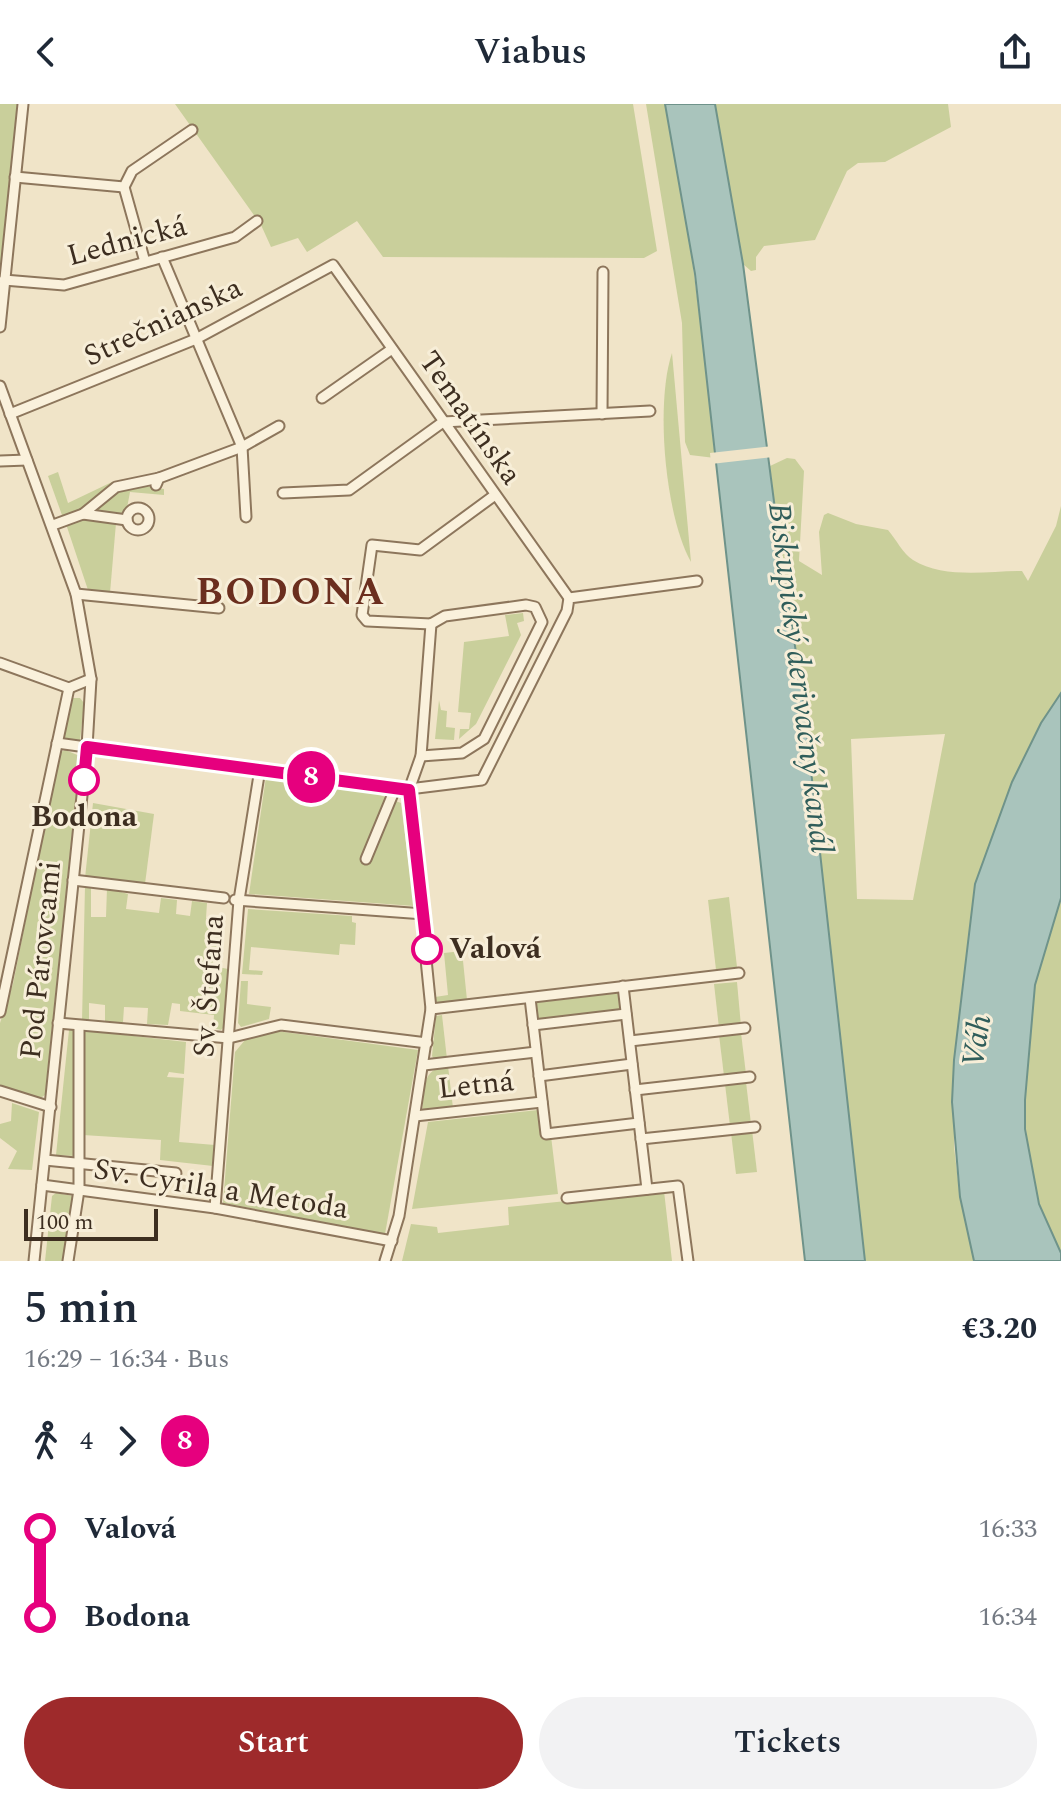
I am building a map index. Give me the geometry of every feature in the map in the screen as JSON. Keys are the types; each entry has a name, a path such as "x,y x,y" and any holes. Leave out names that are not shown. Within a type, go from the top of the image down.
{"street":[{"path":"0,327 23,104"},
{"path":"145,262 124,187 132,171 192,130"},
{"path":"15,177 124,187"},
{"name":"Lednická","path":"4,280 64,285 235,237 257,221"},
{"path":"162,257 242,447 246,517"},
{"name":"Strečnianska","path":"10,414 196,339 333,265"},
{"name":"Tematínska","path":"333,265 569,598"},
{"path":"602,414 603,272"},
{"path":"322,398 392,349"},
{"name":"Pod Párovcami","path":"0,386 76,594 91,679 87,747 34,1261"},
{"path":"283,493 349,490 443,422 650,411"},
{"path":"53,525 83,514 116,487 158,482 242,447 279,426"},
{"path":"0,461 27,460"},
{"path":"421,756 462,753 484,739 542,622 535,607 526,605 445,616 431,624 367,621 362,615 372,545 420,550 495,495"},
{"path":"83,514 127,520"},
{"path":"57,743 395,789 409,790 482,780 567,611 569,598 697,581"},
{"path":"76,594 219,608"},
{"path":"385,1261 392,1241 415,1116 431,1009 424,914 409,790 421,756 431,624"},
{"path":"0,663 69,688 91,679"},
{"path":"517,674 531,681"},
{"path":"0,1012 69,688"},
{"name":"Sv. Štefana","path":"215,1208 229,1038 233,899 260,769"},
{"path":"366,859 395,789"},
{"path":"73,880 233,899 424,914"},
{"path":"431,1009 739,973"},
{"path":"623,986 647,1189"},
{"name":"Letná","path":"530,998 546,1134 639,1123"},
{"name":"Letná","path":"533,1025 626,1014"},
{"path":"58,1023 229,1038 281,1025 427,1043"},
{"path":"68,1261 79,1190 79,1026"},
{"path":"630,1041 745,1028"},
{"name":"Letná","path":"424,1065 536,1052"},
{"name":"Letná","path":"539,1076 632,1064"},
{"path":"635,1090 750,1077"},
{"path":"0,1091 51,1107"},
{"name":"Letná","path":"415,1116 542,1102"},
{"path":"641,1139 755,1127"},
{"path":"45,1160 176,1173"},
{"name":"Sv. Cyrila a Metoda","path":"42,1185 215,1208 392,1241"},
{"path":"567,1198 678,1186 688,1261"}],"green space":[{"path":"0,104 17,104 0,271"},
{"path":"175,104 633,104 657,251 644,258 383,257 357,221 307,252 298,238 271,247 261,225"},
{"path":"646,104 665,104 674,148 695,280 715,458 690,455 685,442 682,323"},
{"path":"715,104 948,104 951,127 885,162 858,163 847,171 815,240 764,246 756,257 756,270 751,271 743,264"},
{"path":"672,353 691,562 675,517 665,459 664,400"},
{"path":"787,458 795,459 804,471 799,561 822,575 819,532 824,515 828,513 856,524 888,530 909,557 925,566 966,573 1022,571 1028,581 1056,526 1061,506 1061,693 1041,723 1012,782 975,884 961,998 954,1060 954,1147 960,1197 974,1261 865,1261 770,466","holes":["945,734 913,900 857,899 851,739"]},
{"path":"58,472 68,503 112,482 116,484 76,513 63,518 48,476"},
{"path":"131,484 164,489 164,495 130,492 127,508 119,515 87,512 117,488"},
{"path":"84,518 116,523 110,593 88,590 66,524"},
{"path":"523,613 524,621 517,623 521,635 476,724 459,739 460,729 469,729 471,713 458,712 464,642 509,636 505,615"},
{"path":"73,698 80,698 84,703 80,741 63,738"},
{"path":"439,700 441,710 447,711 446,727 455,728 454,740 435,739"},
{"path":"65,750 80,756 45,1095 39,1099 0,1087 0,1023 13,984 59,753"},
{"path":"266,777 375,793 401,803 414,906 249,894"},
{"path":"93,803 154,814 145,884 85,878"},
{"path":"85,886 91,887 91,917 106,917 107,888 128,894 126,909 159,913 161,898 177,900 176,914 190,916 192,901 207,903 206,918 223,920 220,960 213,960 213,966 228,969 225,1026 221,1030 213,1028 214,1015 180,1011 180,1004 172,1003 168,1025 147,1024 148,1008 124,1007 123,1022 105,1022 105,1005 89,1003 89,1021 82,1021"},
{"path":"729,897 737,967 716,970 708,900"},
{"path":"1061,898 1061,1253 1041,1208 1031,1166 1024,1088 1030,1008 1037,969"},
{"path":"248,909 352,916 352,922 356,923 355,945 340,944 339,955 251,947 249,970 263,971 262,975 242,974"},
{"path":"462,951 467,1000 437,1003 435,997 448,995 444,953"},
{"path":"241,981 248,981 247,1004 271,1007 269,1019 241,1027 238,1023"},
{"path":"737,982 741,1026 719,1028 714,984"},
{"path":"619,993 621,1012 536,1022 534,1003"},
{"path":"442,1015 447,1059 435,1061 432,1056 436,1016"},
{"path":"69,1030 74,1030 74,1156 56,1155"},
{"path":"82,1030 186,1042 184,1074 169,1072 167,1077 184,1078 179,1142 215,1145 213,1166 160,1160 161,1140 83,1135"},
{"path":"276,1031 418,1050 385,1234 223,1203 235,1052 245,1040"},
{"path":"741,1033 746,1074 724,1076 719,1035"},
{"path":"448,1066 453,1108 422,1111 429,1075"},
{"path":"746,1082 751,1124 730,1126 725,1084"},
{"path":"12,1103 39,1112 32,1170 8,1169 17,1151 0,1138 0,1124 11,1121"},
{"path":"538,1110 541,1137 551,1136 558,1194 412,1209 428,1122"},
{"path":"752,1130 757,1172 736,1174 731,1133"},
{"path":"664,1191 672,1261 402,1261 411,1224 437,1227 438,1233 509,1225 508,1207"},
{"path":"56,1193 73,1196 66,1261 45,1261 52,1196"}],"water":[{"path":"665,104 715,104 743,264 803,698 865,1261 805,1261 695,274"},
{"name":"Váh","path":"1061,693 1061,898 1035,985 1025,1129 1039,1204 1061,1253 1061,1261 974,1261 960,1197 952,1102 954,1060 975,884 1012,782 1041,723"}],"pier":[{"path":"772,446 773,457 711,464 710,453"}],"bus line":[{"name":"8","path":"84,780 87,747 409,790 427,949"}],"place":[{"name":"Bodona","path":"84,780"},
{"name":"Valová","path":"427,949"}],"district":[{"name":"BODONA","path":"291,593"}],"water label":[{"name":"Biskupický derivačný kanál","path":"800,678"}]}
